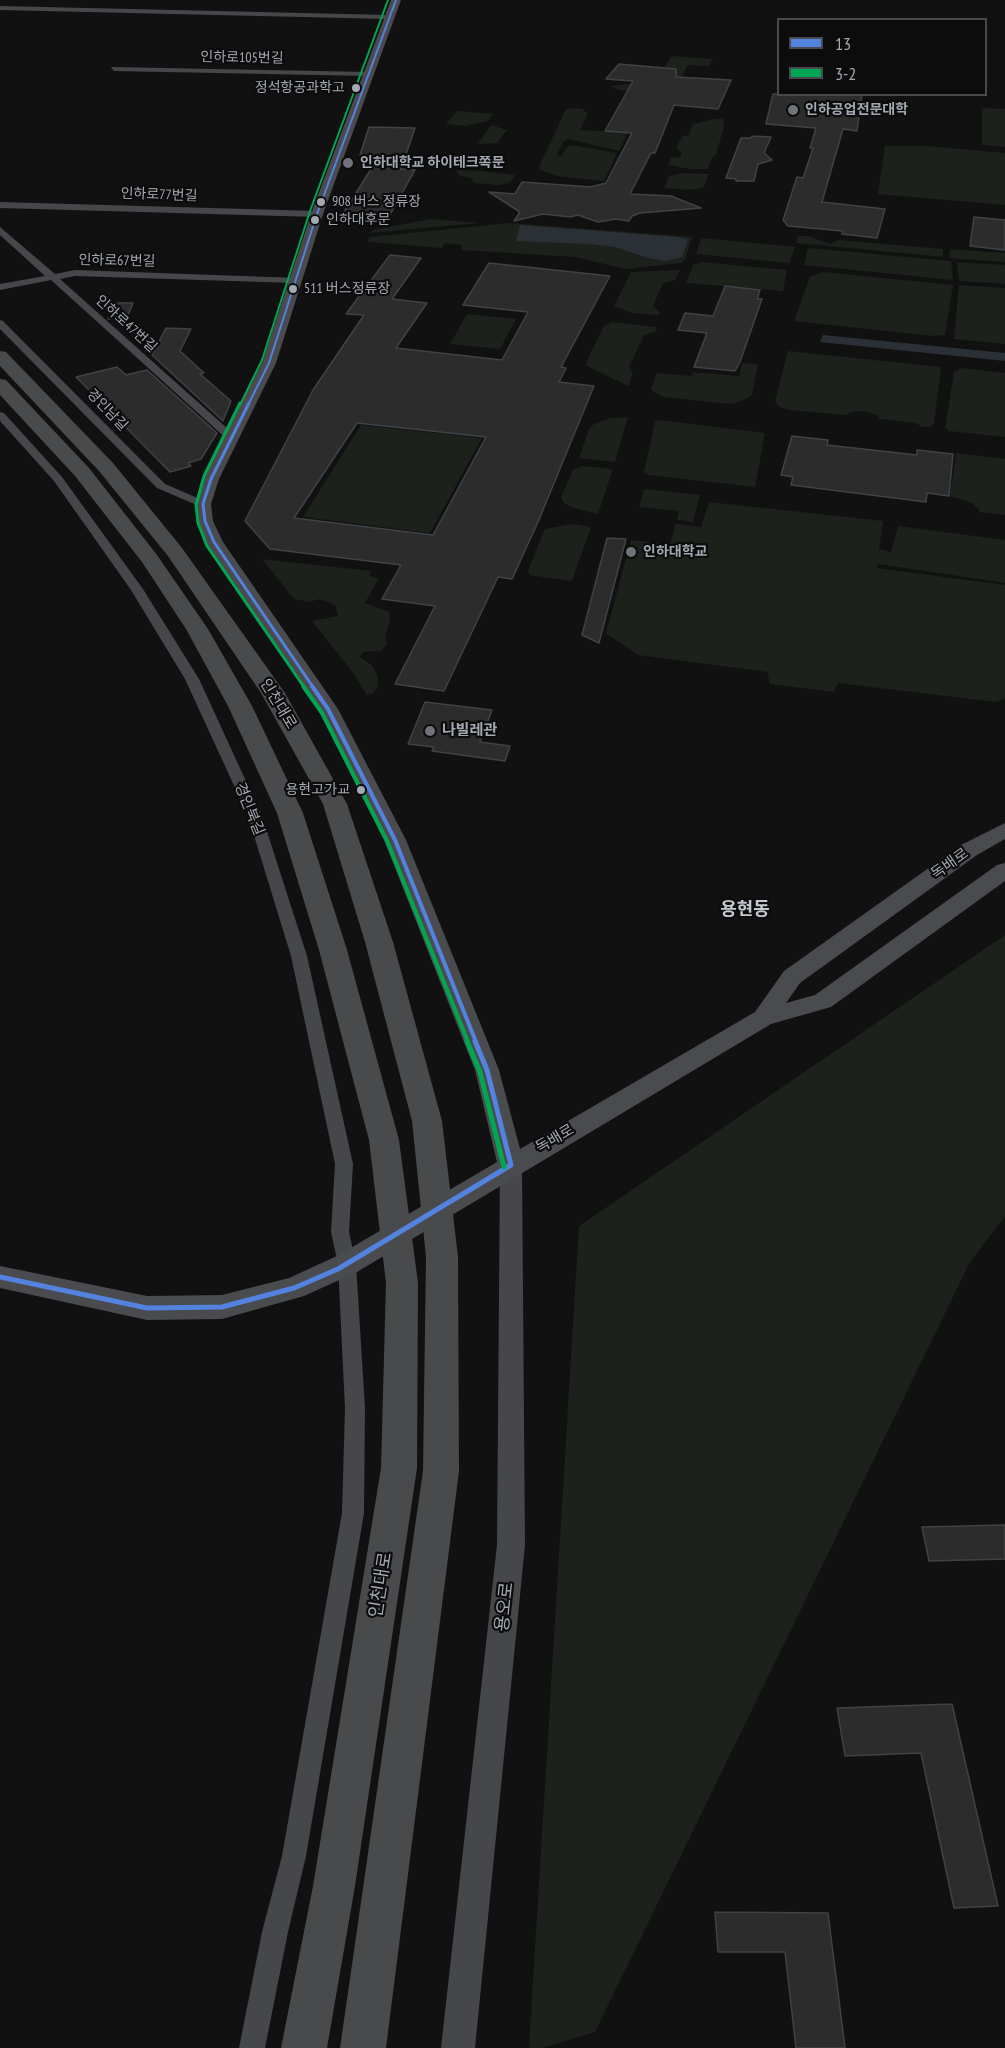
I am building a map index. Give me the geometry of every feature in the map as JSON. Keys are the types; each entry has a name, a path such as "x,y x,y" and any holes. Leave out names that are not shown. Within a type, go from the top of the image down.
{"highway":[{"name":"인천대로","path":"0,356 106,467 175,552 273,693 335,804 379,942 427,1121 442,1257 441,1471 393,1843 363,2048"},
{"name":"인천대로","path":"0,384 82,472 150,559 197,629 240,706 290,813 333,950 384,1140 402,1283 399,1468 334,1886 304,2048"}],"main road":[{"path":"396,0 317,214 269,363 211,479 203,504 205,521 214,542 328,709 394,840 487,1070 511,1165"},
{"name":"독배로","path":"763,1018 792,977 969,850 1005,830"},
{"name":"독배로","path":"0,1277 147,1308 222,1307 294,1288 347,1263 763,1018 823,1001 1005,870"}],"street":[{"path":"0,8 389,17"},
{"name":"인하로105번길","path":"114,69 369,74"},
{"name":"인하로77번길","path":"0,205 317,214"},
{"name":"인하로47번길","path":"0,230 233,439"},
{"name":"인하로67번길","path":"0,287 75,273 295,280"},
{"path":"229,289 235,278"},
{"name":"경인남길","path":"0,323 161,486 203,504"},
{"name":"경인북길","path":"0,415 58,479 136,588 192,679 255,816 299,956 344,1164 340,1232 347,1263 355,1408 353,1513 294,1856 275,1932 252,2048"},
{"name":"용오로","path":"458,2048 511,1545 511,1165"}],"shaded area":[{"path":"672,56 713,59 709,66 688,65 671,95 619,90 610,86 641,83 664,67"},
{"path":"982,108 1005,109 1005,147 982,145"},
{"path":"566,109 583,109 588,114 580,130 620,132 631,124 619,151 568,139 563,142 557,155 561,156 568,146 572,145 617,153 604,181 557,176 538,169"},
{"path":"457,111 493,114 488,121 465,126 446,124"},
{"path":"723,119 724,126 716,155 713,156 708,169 668,165 671,158 680,157 682,153 676,147 683,136 688,135 693,124"},
{"path":"491,125 507,130 497,143 478,144"},
{"path":"885,146 927,146 1005,153 1005,205 878,194"},
{"path":"456,170 515,175 510,183 499,185 475,183 471,178 460,176"},
{"path":"684,173 709,174 703,188 688,190 664,188 669,176"},
{"path":"430,219 480,223 369,233 373,230"},
{"path":"510,223 692,237 685,260 681,263 626,269 575,257 461,250 462,245 445,243 442,248 368,242 369,237"},
{"path":"520,225 679,237 688,240 682,257 666,261 648,258 615,247 516,241"},
{"path":"798,236 808,236 830,244 838,240 943,249 943,257 796,243"},
{"path":"701,238 795,247 789,263 696,254"},
{"path":"808,248 951,261 953,280 804,265"},
{"path":"950,249 1005,253 1005,262 949,258"},
{"path":"701,262 787,270 783,291 686,283 693,265"},
{"path":"957,262 1005,265 1005,284 959,281"},
{"path":"680,270 675,280 663,283 653,306 660,312 658,315 632,313 614,306 631,272"},
{"path":"823,272 953,285 945,335 933,336 794,321 810,277"},
{"path":"959,285 1005,288 1005,344 954,339"},
{"path":"467,314 516,319 500,349 450,344"},
{"path":"612,322 656,327 657,331 644,335 629,367 633,374 628,386 585,365 604,326"},
{"path":"823,335 1005,353 1005,361 820,342"},
{"path":"788,351 941,367 934,423 931,427 922,427 916,423 880,419 869,412 854,411 846,415 789,410 780,407 775,402"},
{"path":"742,363 758,364 752,395 732,404 663,397 651,390 657,373 691,376 693,372 739,376"},
{"path":"962,368 1005,373 1005,437 949,431 945,428 954,372"},
{"path":"628,417 615,462 579,458 589,429 594,424 611,418"},
{"path":"660,420 765,433 755,487 649,475 644,472 655,422"},
{"path":"361,425 482,438 430,533 303,517"},
{"path":"956,453 1005,459 1005,515 979,512 979,509 972,503 950,496"},
{"path":"582,466 613,469 598,514 573,508 564,503 561,497 573,470"},
{"path":"644,489 700,495 693,522 677,520 679,511 639,507"},
{"path":"709,502 883,521 879,549 891,552 898,526 1005,540 1005,583 878,564 877,568 1005,585 1005,698 996,702 838,683 834,692 770,684 767,672 638,655 606,633 631,540 670,544 676,524 701,527"},
{"path":"573,524 591,527 572,581 530,575 528,571 545,529"},
{"path":"262,559 371,571 369,576 379,578 365,603 389,612 390,622 385,635 387,645 380,651 363,652 360,657 373,666 378,678 377,688 372,694 367,695 354,674 312,621 338,616 335,605 320,599 309,602 294,599"},
{"path":"1005,935 1005,1216 970,1262 595,2032 543,2048 529,2048 579,1226"}],"building":[{"path":"619,64 676,69 676,77 731,80 718,109 674,105 655,153 651,153 630,194 671,196 701,208 640,213 632,216 629,221 616,219 598,222 578,215 570,217 543,214 514,221 520,212 489,192 515,194 522,182 591,187 606,183 632,133 605,131 633,81 606,79"},
{"path":"773,94 777,96 862,96 857,131 843,129 822,202 885,209 877,238 842,234 843,231 788,226 783,220 797,177 803,178 813,148 810,148 816,128 766,124"},
{"path":"369,127 415,128 401,169 415,170 386,222 339,220 378,158 360,155"},
{"path":"771,137 764,153 772,160 758,164 754,181 736,181 736,179 726,178 741,138"},
{"path":"974,217 1005,220 1005,250 970,246"},
{"path":"390,255 421,258 392,299 427,303 396,348 502,360 528,312 463,305 489,263 610,276 561,367 566,368 559,382 594,386 512,579 498,577 444,691 395,684 435,606 382,599 401,565 270,549 245,521 313,390 364,315 346,314","holes":["357,423 486,437 433,535 294,518"]},
{"path":"725,286 760,290 757,299 762,299 740,362 735,371 694,367 707,333 678,330 685,313 713,316"},
{"path":"116,303 133,303 126,320 108,319"},
{"path":"166,328 191,329 180,351 204,373 200,374 231,401 223,421 152,355"},
{"path":"117,367 126,375 147,370 217,433 201,459 188,463 191,466 170,472 76,377"},
{"path":"792,436 828,440 827,445 917,455 917,450 953,454 949,496 927,493 926,502 791,485 793,477 781,475"},
{"path":"607,538 626,539 599,643 582,635"},
{"name":"나빌레관","path":"425,702 492,710 480,742 510,746 505,761 432,751 434,747 408,744"},
{"path":"1005,1525 1005,1559 929,1561 922,1527"},
{"path":"952,1704 998,1906 954,1908 921,1753 845,1756 837,1708"},
{"path":"715,1912 828,1913 845,2048 796,2048 785,1952 718,1952"}],"transit line":[{"name":"3-2","path":"388,0 310,211 262,360 204,476 196,505 198,523 207,546 322,713 388,843 480,1072 504,1167"},
{"name":"13","path":"0,1277 147,1308 222,1307 294,1288 338,1269 511,1165 487,1070 395,840 328,709 214,542 205,521 203,504 211,479 269,363 317,214 396,0"}],"place":[{"name":"정석항공과학고","path":"356,88"},
{"name":"인하공업전문대학","path":"793,110"},
{"name":"인하대학교 하이테크쪽문","path":"348,163"},
{"name":"908 버스 정류장","path":"321,202"},
{"name":"인하대후문","path":"315,220"},
{"name":"511 버스정류장","path":"293,289"},
{"name":"인하대학교","path":"631,552"},
{"name":"나빌레관","path":"430,731"},
{"name":"용현고가교","path":"361,790"}],"district":[{"name":"용현동","path":"745,910"}]}
